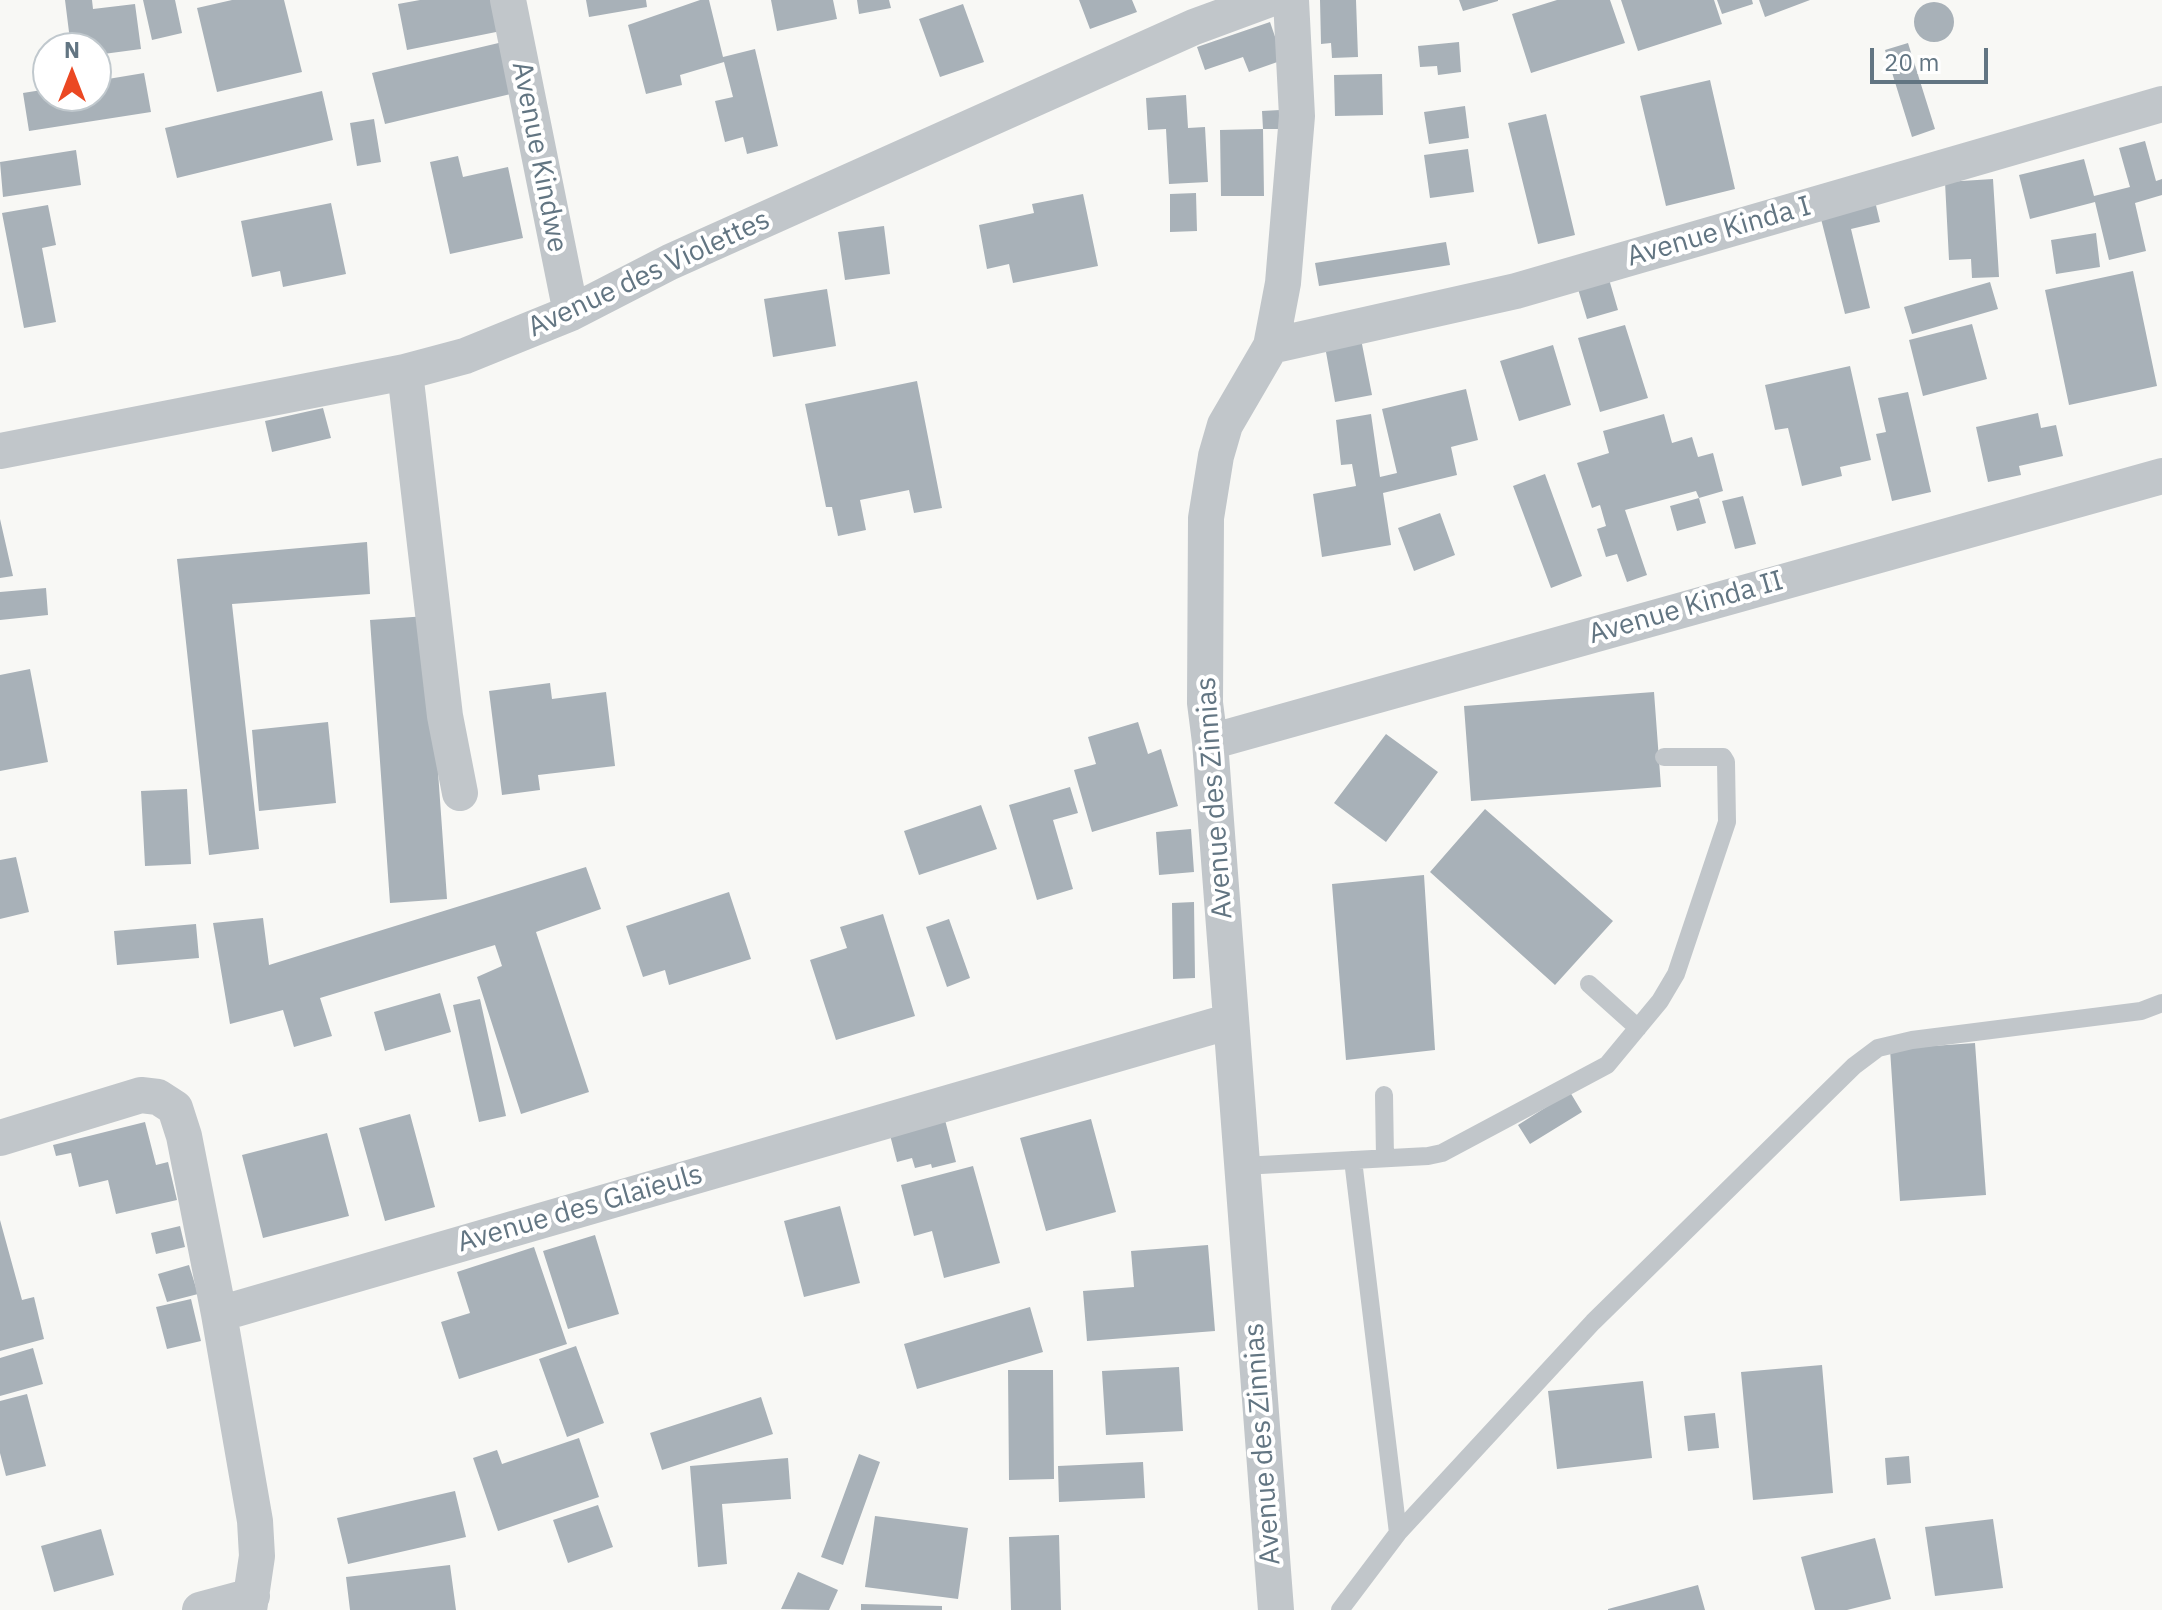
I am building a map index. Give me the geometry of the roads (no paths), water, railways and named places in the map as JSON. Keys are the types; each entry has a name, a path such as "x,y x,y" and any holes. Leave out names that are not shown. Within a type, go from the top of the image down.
{"street":[{"name":"Avenue Kindwe","path":"508,0 571,313"},
{"name":"Avenue des Violettes","path":"0,451 405,372 465,356 571,313 700,249 1180,34 1267,0"},
{"name":"Avenue des Zinnias","path":"1276,1610 1205,703 1206,518 1216,456 1225,425 1271,346 1283,283 1296,131 1291,0"},
{"name":"Avenue Kinda I","path":"1271,346 1516,291 2162,104"},
{"path":"405,372 445,716 460,793"},
{"name":"Avenue Kinda II","path":"1210,742 2162,476"},
{"name":"Avenue des Glaïeuls","path":"219,1314 1231,1021"},
{"path":"0,1138 132,1097 149,1095 167,1101 175,1108 184,1136 219,1314 255,1521 257,1556 250,1603 200,1610"}],"lane":[{"path":"1242,1166 1442,1153 1607,1065 1660,1001 1676,974 1727,822 1726,762 1723,757 1664,757"},
{"path":"1589,984 1638,1028"},
{"path":"1340,1610 1398,1533 1593,1322 1854,1066 1878,1048 1912,1040 2141,1011 2162,1003"},
{"path":"1384,1095 1385,1158"},
{"path":"1353,1160 1398,1533"}]}
